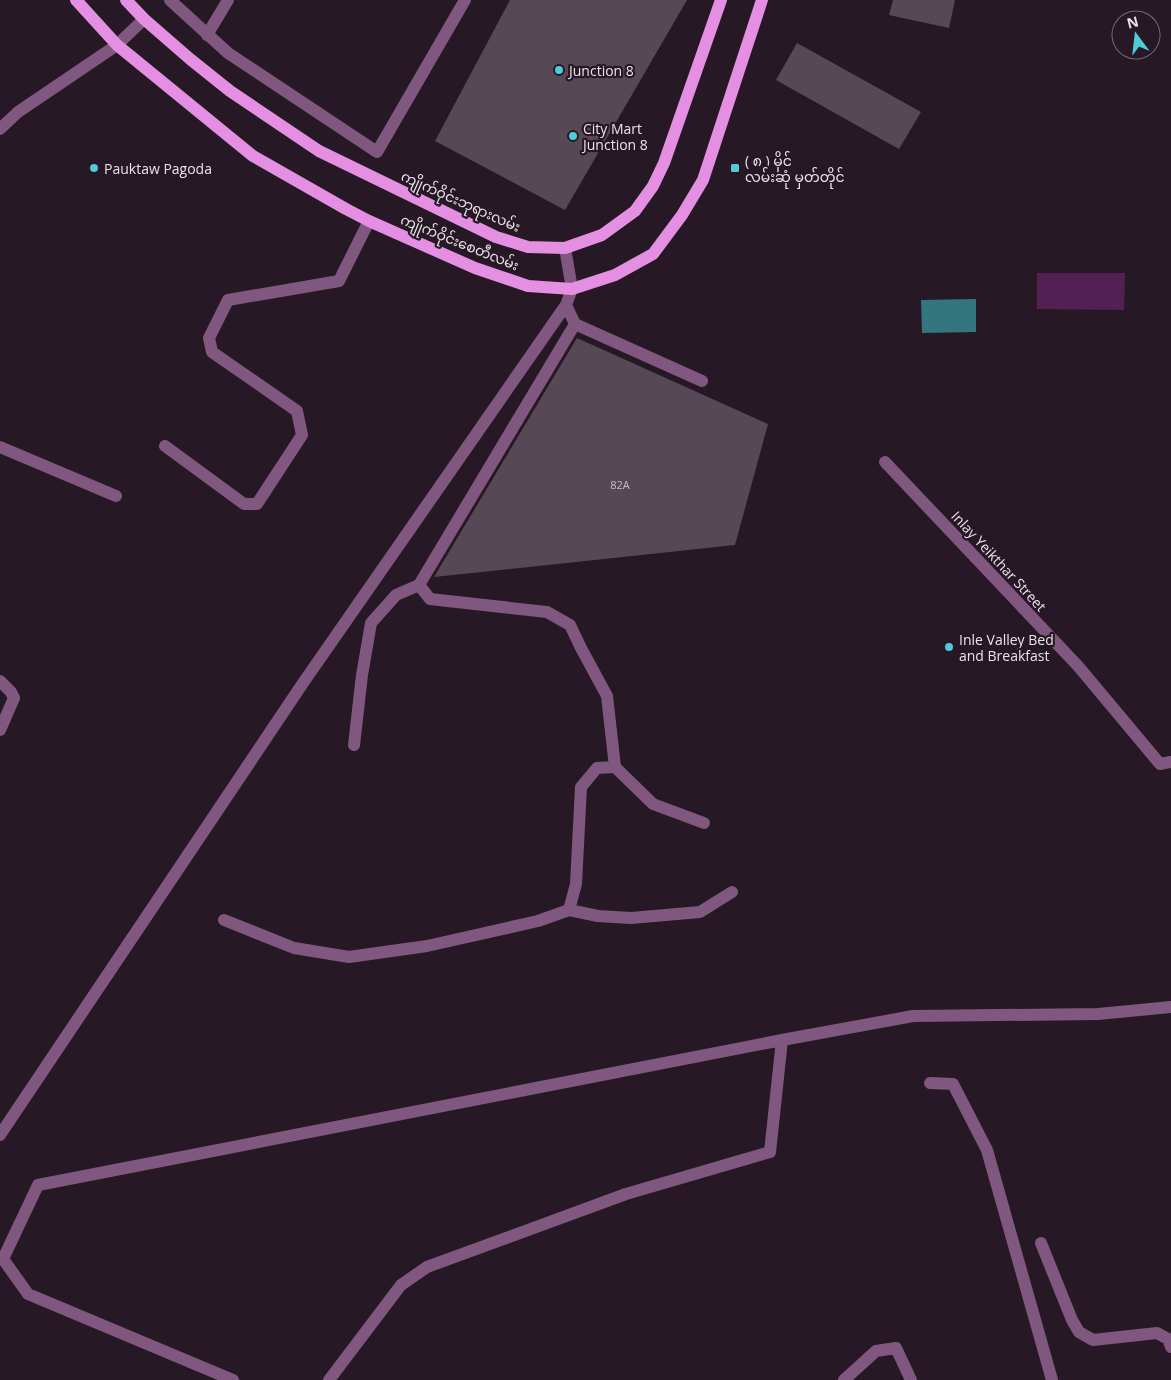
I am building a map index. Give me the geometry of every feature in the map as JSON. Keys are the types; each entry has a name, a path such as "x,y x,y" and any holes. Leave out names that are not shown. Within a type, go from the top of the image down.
{"main road":[{"name":"ကျိုက်ဝိုင်းစေတီလမ်း","path":"76,0 117,45 253,156 346,209 475,268 528,286 572,289 615,275 653,254 682,215 703,180 762,0"},
{"name":"ကျိုက်ဝိုင်းဘုရားလမ်း","path":"126,0 144,19 230,91 319,151 496,237 528,247 565,248 602,235 636,211 654,186 664,163 721,0"}],"street":[{"path":"170,0 228,53 377,152 465,0"},
{"path":"207,35 228,0"},
{"path":"0,129 18,112 117,45 144,19"},
{"path":"165,446 244,504 257,504 302,434 297,411 212,352 209,338 228,300 339,281 370,221"},
{"path":"0,1135 304,683 566,305 572,289 565,248"},
{"path":"566,305 575,324 702,381"},
{"path":"354,745 362,675 371,622 396,595 419,585 575,324"},
{"path":"0,447 116,496"},
{"name":"Inlay Yeikthar Street","path":"885,462 1078,666 1160,764 1171,762"},
{"path":"419,585 430,599 547,612 570,625 607,696 615,767 653,804 704,824"},
{"path":"0,681 14,698 0,730"},
{"path":"569,910 576,884 582,787 597,768 615,767"},
{"path":"224,920 294,948 349,957 427,946 538,921 569,910 598,916 631,918 700,912 732,892"},
{"path":"233,1380 28,1294 3,1259 38,1185 913,1016 1098,1014 1171,1006"},
{"path":"329,1380 401,1285 427,1267 626,1194 770,1152 782,1040"},
{"path":"930,1083 953,1084 987,1150 1052,1380"},
{"path":"1041,1243 1072,1320 1079,1332 1093,1340 1157,1333 1168,1340 1171,1347"},
{"path":"844,1380 876,1351 896,1348 911,1380"}],"shaded area":[{"path":"1037,273 1125,273 1124,310 1037,309"}],"water":[{"path":"976,299 976,332 922,333 921,300"}],"building":[{"name":"Junction 8","path":"510,0 687,0 565,210 435,141"},
{"path":"893,0 955,0 949,28 889,15"},
{"path":"797,43 921,112 899,149 776,80"},
{"path":"577,338 768,424 735,545 434,577"}],"place":[{"name":"Junction 8","path":"559,70"},
{"name":"City Mart Junction 8","path":"573,136"},
{"name":"Pauktaw Pagoda","path":"94,168"},
{"name":"( ၈ ) မိုင် လမ်းဆုံ မှတ်တိုင်","path":"735,168"},
{"name":"Inle Valley Bed and Breakfast","path":"949,647"}]}
